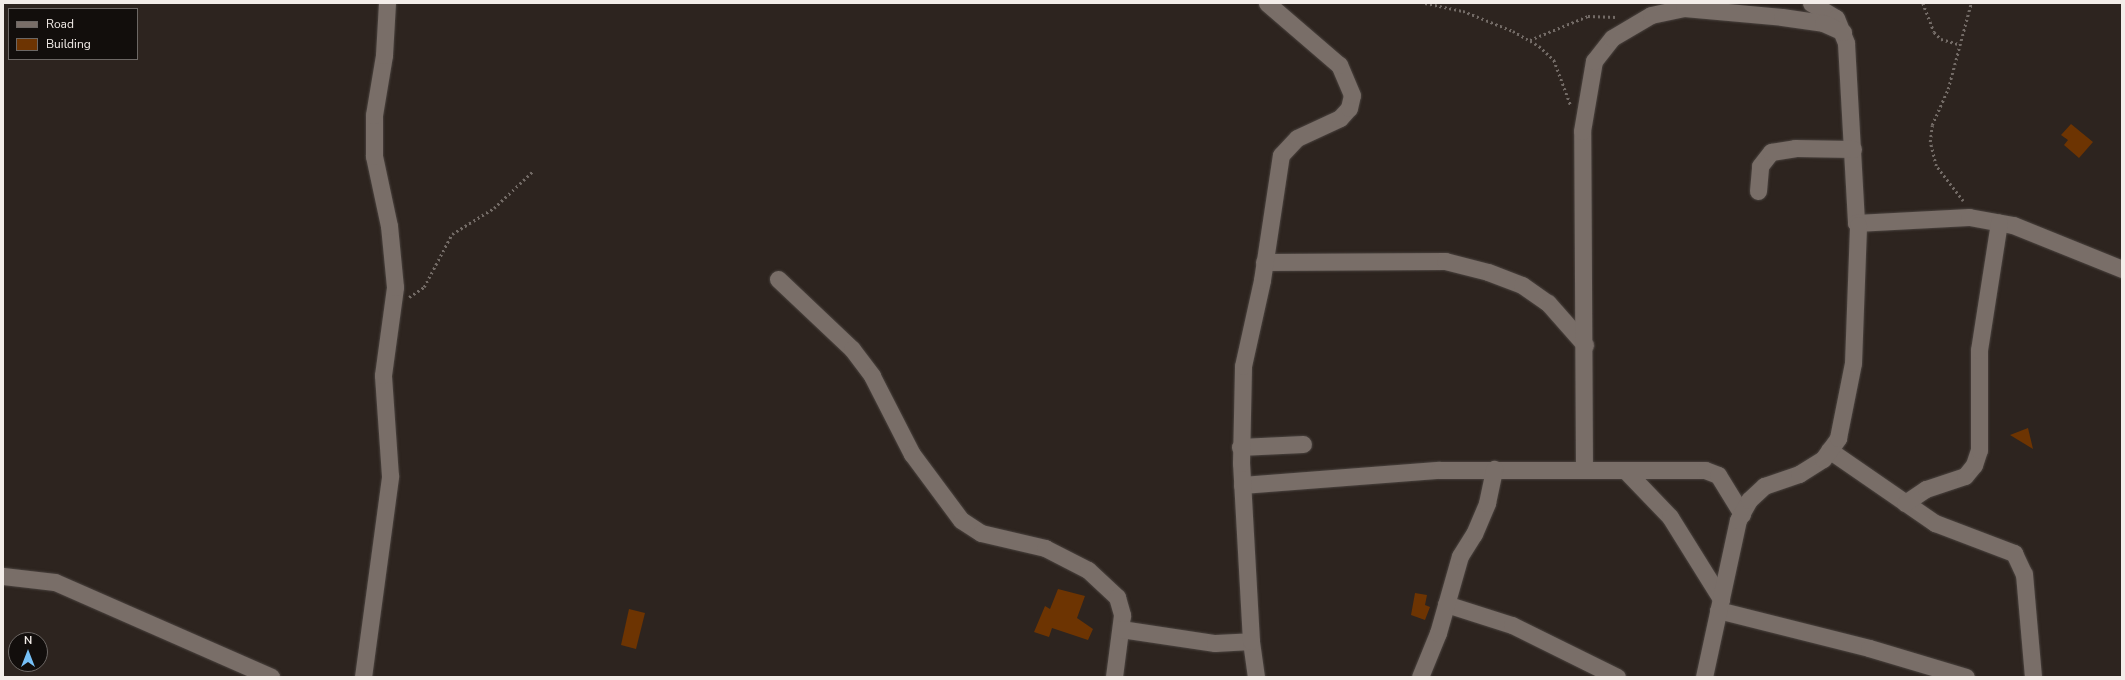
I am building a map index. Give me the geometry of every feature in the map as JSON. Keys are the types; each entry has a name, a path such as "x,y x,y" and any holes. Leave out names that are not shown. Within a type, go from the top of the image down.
{"street":[{"path":"363,677 390,476 383,375 387,326 394,307 389,226 374,156 374,115 384,55 387,3"},
{"path":"1256,677 1251,641 1240,447 1243,366 1264,262 1280,155 1297,138 1340,118 1349,108 1352,95 1339,65 1267,3"},
{"path":"1704,677 1742,514 1749,500 1764,486 1799,474 1823,459 1838,438 1853,363 1858,225 1853,214 1853,149 1843,32 1836,18 1811,3"},
{"path":"1584,470 1585,345 1582,125 1594,61 1612,38 1643,20 1684,8 1713,9 1823,23 1843,32"},
{"path":"1758,191 1760,166 1771,152 1795,148 1853,149"},
{"path":"1858,225 1969,217 2000,223 2122,269"},
{"path":"1905,503 1926,489 1964,476 1974,465 1979,450 1980,350 2000,223"},
{"path":"1264,262 1445,262 1488,272 1522,285 1548,303 1585,345"},
{"path":"778,279 852,349 872,376 912,454 961,520 981,533 1045,548 1088,570 1117,597 1120,628 1114,677"},
{"path":"1240,447 1303,444"},
{"path":"1829,450 1935,522 2014,553 2024,574 2033,677"},
{"path":"1242,485 1318,476 1494,469 1705,470 1718,475 1742,514"},
{"path":"1420,677 1438,633 1460,556 1474,534 1487,503 1494,469"},
{"path":"1625,470 1670,517 1720,604 1966,677"},
{"path":"3,576 55,582 271,677"},
{"path":"1446,604 1512,626 1617,677"},
{"path":"1120,628 1216,643 1251,641"}],"path":[{"path":"1425,3 1462,11 1530,40 1554,60 1569,103 1582,125"},
{"path":"1923,3 1934,32 1941,39 1958,44"},
{"path":"1969,217 1960,196 1936,166 1930,148 1932,125 1948,88 1958,44 1971,3"},
{"path":"1530,40 1588,16 1643,20"},
{"path":"394,307 424,287 457,229 494,208 533,171"}],"building":[{"path":"2071,124 2093,142 2079,158 2064,145 2068,140 2061,135"},
{"path":"2028,428 2033,449 2010,435"},
{"path":"1058,589 1085,596 1077,618 1093,629 1088,640 1052,628 1049,637 1034,632 1045,606 1050,609"},
{"path":"1415,593 1427,595 1425,605 1430,607 1425,620 1411,615"},
{"path":"629,609 645,613 636,649 621,645"}]}
